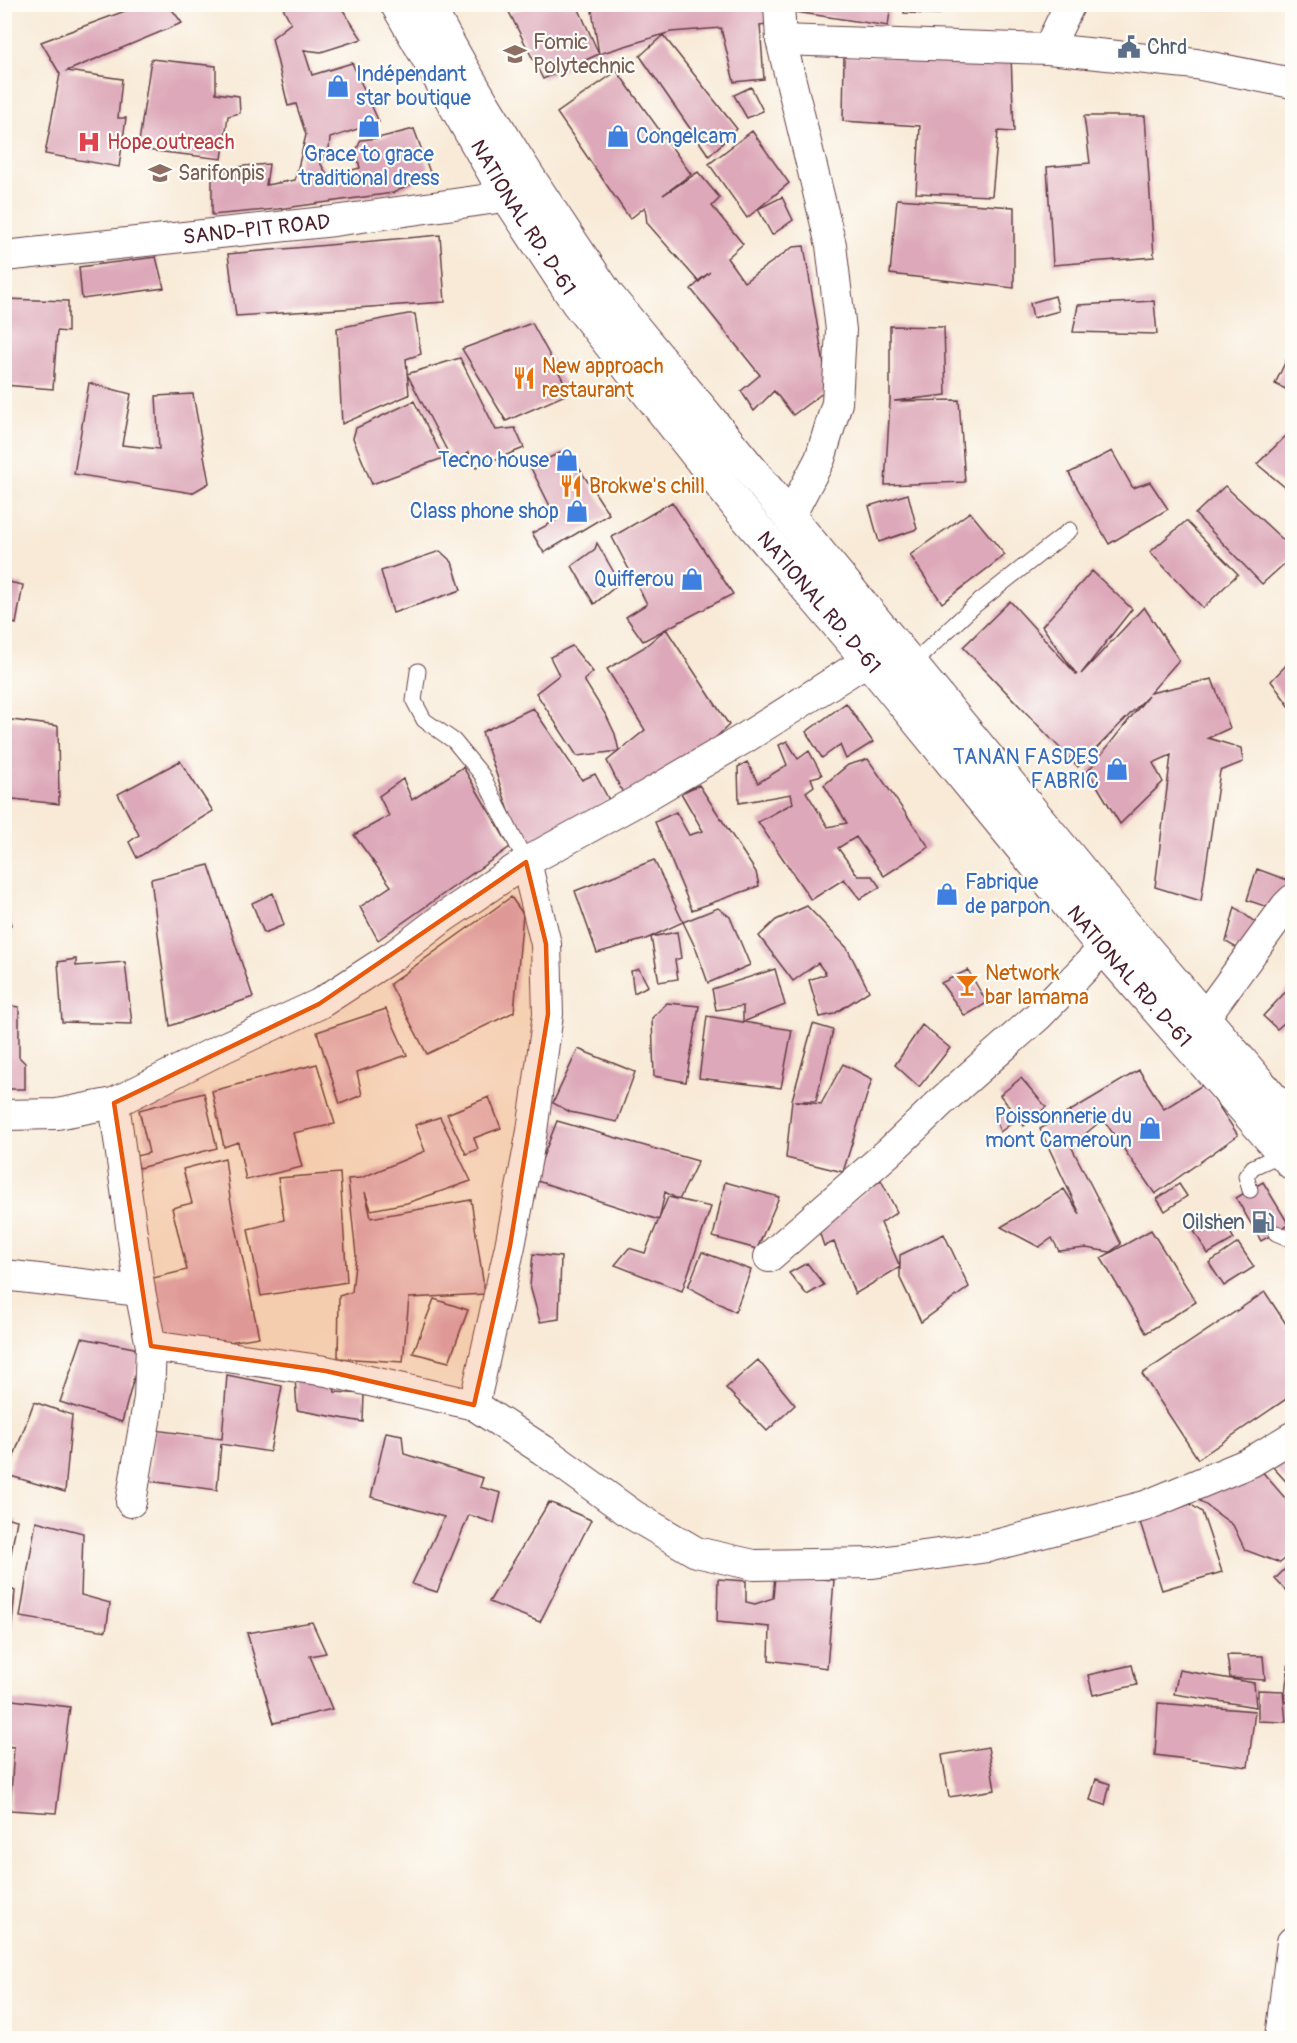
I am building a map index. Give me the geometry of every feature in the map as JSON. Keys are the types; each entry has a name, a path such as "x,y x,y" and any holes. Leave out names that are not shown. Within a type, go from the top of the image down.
{"highway":[{"name":"NATIONAL RD. D-61","path":"397,4 522,195 912,664 1117,915 1293,1122"},
{"name":"NATIONAL RD. D-61","path":"427,4 577,302 740,509 868,660 1104,948 1288,1158"}],"street":[{"path":"779,4 781,40 831,245 841,330 837,403 820,459 789,518"},
{"path":"1048,49 1070,4"},
{"path":"781,40 1048,49 1196,64 1293,83"},
{"name":"SAND-PIT ROAD","path":"4,256 334,221 522,195"},
{"path":"4,1115 57,1114 114,1103 223,1048 319,1004 393,956 444,917 526,862 639,801 745,738 868,660"},
{"path":"474,1405 510,1246 532,1131 548,1014 546,944 526,862"},
{"path":"1204,1017 1286,906 1293,900"},
{"path":"769,1257 890,1152 942,1101 1038,1017 1104,948"},
{"path":"114,1103 140,1291 151,1346 149,1398 131,1502"},
{"path":"4,1275 140,1291"},
{"path":"151,1346 326,1371 474,1405 543,1450 633,1515 696,1552 754,1565 873,1563 988,1547 1145,1506 1251,1462 1293,1437"},
{"path":"1280,2038 1293,1942"}],"lane":[{"path":"912,664 975,605 1070,530"},
{"path":"418,671 414,701 424,720 453,741 482,776 526,862"},
{"path":"1250,1190 1246,1176 1253,1167 1288,1158"},
{"path":"1276,1233 1290,1239 1293,1238"}],"highlighted area":[{"path":"526,862 546,944 548,1014 510,1246 474,1405 326,1371 151,1346 114,1103 319,1004"}],"building":[{"path":"144,4 168,4 182,23 67,71 122,79 118,118 126,118 119,167 45,154 60,74 41,42"},
{"path":"281,4 339,4 362,39 321,52 304,50 312,75 352,63 379,122 330,138 329,149 319,161 328,176 360,168 356,151 361,140 414,129 431,175 393,193 278,209 212,215 212,174 244,166 269,164 266,185 295,180 306,135 296,104 288,106 272,38 291,23"},
{"path":"591,4 767,4 767,24 760,25 764,79 734,82 721,28 671,32 599,54"},
{"path":"797,4 891,4 888,26 796,12"},
{"path":"904,4 940,4 940,14 904,13"},
{"path":"535,5 577,5 599,54 543,79 509,12"},
{"path":"663,35 737,129 709,156 640,56"},
{"path":"844,57 1011,57 1014,132 998,131 992,196 916,193 920,126 843,121"},
{"path":"151,59 216,66 216,93 239,96 240,113 228,116 222,159 138,149"},
{"path":"617,71 691,174 663,195 698,172 720,198 712,206 743,244 727,258 744,282 793,247 804,246 828,389 793,415 774,391 754,411 741,391 760,375 691,289 710,272 698,281 647,223 645,207 630,219 557,113"},
{"path":"751,87 763,111 747,118 734,95"},
{"path":"1084,116 1145,116 1154,257 1053,265 1047,167 1090,163"},
{"path":"752,131 789,183 747,218 709,164"},
{"path":"782,197 793,220 772,235 758,209"},
{"path":"897,199 1014,207 1014,288 890,274"},
{"path":"440,235 445,302 236,316 228,254"},
{"path":"156,257 164,288 82,299 79,267"},
{"path":"1055,296 1059,311 1033,318 1030,303"},
{"path":"4,299 68,301 68,332 57,331 53,389 4,385"},
{"path":"1154,301 1157,334 1073,332 1078,305"},
{"path":"415,314 421,354 406,359 409,395 342,424 337,328"},
{"path":"532,323 570,393 506,421 462,349"},
{"path":"890,326 944,327 946,395 894,401 959,400 965,482 885,485 890,401"},
{"path":"1292,348 1292,392 1275,384"},
{"path":"460,358 496,430 515,428 524,448 476,467 469,452 453,462 407,374"},
{"path":"89,383 131,394 122,445 159,449 156,396 193,394 209,483 192,493 74,474"},
{"path":"414,401 443,458 372,484 353,438 356,428"},
{"path":"1292,430 1292,493 1257,464"},
{"path":"567,450 609,514 544,553 532,533 557,520 530,466"},
{"path":"1112,451 1133,488 1150,482 1168,509 1109,544 1069,473"},
{"path":"1225,486 1292,548 1292,557 1262,584 1195,514"},
{"path":"908,494 917,529 879,542 869,506"},
{"path":"672,502 733,594 643,641 626,617 647,604 612,537"},
{"path":"970,512 1005,555 942,603 910,555"},
{"path":"1186,521 1238,574 1203,608 1150,552"},
{"path":"597,543 620,583 594,604 572,566 595,549"},
{"path":"440,551 452,562 461,590 393,613 381,571"},
{"path":"1092,571 1132,609 1081,674 1144,607 1179,660 1150,693 1212,679 1230,728 1208,738 1241,748 1243,762 1220,771 1201,901 1155,887 1171,755 1153,763 1163,782 1120,824 1088,771 1148,696 1078,767 963,647 1010,601 1077,675 1042,626"},
{"path":"4,581 23,585 16,624 4,620"},
{"path":"666,629 729,725 698,755 625,797 607,761 645,730 607,669 643,648"},
{"path":"572,646 593,672 584,680 607,717 615,734 619,751 577,756 536,693 559,675 550,657"},
{"path":"1292,659 1292,710 1271,681"},
{"path":"846,703 873,742 846,759 840,745 822,758 806,732"},
{"path":"533,708 582,780 595,774 609,800 522,849 482,732"},
{"path":"4,719 58,726 59,804 4,798"},
{"path":"787,741 798,759 809,751 822,775 811,778 814,786 806,792 828,827 847,823 824,785 848,765 868,759 929,847 884,876 856,837 838,848 858,876 872,876 880,887 860,899 844,879 811,900 758,822 793,803 791,794 739,803 738,767 747,762 758,783 787,765 779,745"},
{"path":"180,761 213,811 137,858 129,842 139,835 118,794"},
{"path":"463,767 510,847 378,940 360,907 391,886 354,835 389,816 379,796 403,779 412,800"},
{"path":"699,785 756,872 759,886 692,910 655,822 676,812 689,835 703,831 681,793"},
{"path":"654,860 683,922 646,939 597,953 575,891"},
{"path":"209,865 253,997 170,1026 151,879"},
{"path":"1257,869 1290,881 1279,911 1247,900"},
{"path":"273,893 284,925 264,933 252,903"},
{"path":"511,897 523,914 514,1012 427,1054 390,984"},
{"path":"4,901 11,925 4,926"},
{"path":"807,906 847,948 869,991 834,1014 820,1017 809,980 826,974 818,963 793,981 759,936 776,920"},
{"path":"1235,907 1256,923 1244,952 1226,942"},
{"path":"718,908 730,917 750,965 708,983 683,922"},
{"path":"677,932 681,958 675,960 678,979 659,982 651,937"},
{"path":"76,959 76,966 125,962 132,1024 62,1022 58,962"},
{"path":"639,969 648,986 634,993 631,971"},
{"path":"775,969 785,1005 743,1022 743,1006 716,1010 712,989"},
{"path":"968,970 987,1003 965,1016 941,983"},
{"path":"1292,985 1292,1016 1277,1029 1263,1016"},
{"path":"667,1003 699,1006 686,1082 654,1076 652,1018"},
{"path":"4,1005 19,1007 19,1057 25,1063 25,1089 4,1089"},
{"path":"386,1009 407,1055 357,1072 362,1095 340,1104 317,1032"},
{"path":"707,1016 792,1030 781,1088 699,1078"},
{"path":"813,1024 833,1030 816,1101 795,1101 821,1104 843,1064 872,1079 843,1172 786,1158 792,1100"},
{"path":"922,1025 950,1048 919,1087 895,1065"},
{"path":"578,1049 635,1072 617,1122 570,1112 553,1103"},
{"path":"317,1064 335,1124 293,1133 302,1167 246,1180 238,1142 224,1147 212,1091"},
{"path":"1139,1070 1164,1109 1204,1084 1238,1135 1155,1194 1103,1119 1071,1146 1121,1244 1110,1252 1086,1248 1059,1251 1052,1238 1039,1247 1001,1227 1064,1189 1080,1214 1040,1129"},
{"path":"1021,1078 1046,1107 1024,1126 1000,1095"},
{"path":"204,1093 217,1148 139,1168 136,1156 149,1153 139,1110"},
{"path":"489,1097 501,1128 474,1138 478,1149 466,1154 447,1114"},
{"path":"1003,1112 1012,1123 1000,1132 994,1114"},
{"path":"440,1117 471,1181 407,1203 371,1210 365,1192 371,1218 471,1200 485,1294 409,1298 403,1362 338,1358 339,1296 352,1292 356,1255 348,1179 361,1178 425,1151 415,1125"},
{"path":"557,1121 698,1161 679,1200 665,1192 659,1220 534,1180"},
{"path":"225,1158 230,1198 259,1337 217,1344 154,1330 153,1278 187,1270 172,1208 192,1203 183,1169"},
{"path":"340,1173 347,1282 261,1296 248,1229 284,1220 278,1178"},
{"path":"881,1180 897,1212 881,1223 900,1267 855,1294 834,1242 824,1246 818,1228"},
{"path":"725,1182 779,1197 757,1249 713,1237"},
{"path":"1263,1182 1289,1225 1261,1241 1236,1198"},
{"path":"1179,1184 1187,1196 1165,1211 1157,1199"},
{"path":"668,1197 711,1207 682,1291 615,1265 629,1248 645,1253"},
{"path":"1220,1215 1234,1239 1208,1254 1194,1231"},
{"path":"1151,1230 1196,1302 1146,1333 1101,1258"},
{"path":"944,1234 969,1287 921,1322 900,1278 900,1255"},
{"path":"1238,1243 1254,1267 1224,1286 1209,1263"},
{"path":"702,1252 751,1270 735,1312 688,1287"},
{"path":"533,1254 561,1257 559,1319 540,1322 530,1286"},
{"path":"807,1263 824,1285 807,1295 789,1273"},
{"path":"1265,1292 1292,1333 1292,1395 1198,1459 1142,1374"},
{"path":"434,1299 468,1310 449,1362 413,1353"},
{"path":"82,1338 134,1348 140,1355 122,1422 60,1402"},
{"path":"758,1360 795,1405 767,1431 726,1388"},
{"path":"227,1375 282,1386 270,1452 221,1444 217,1490 149,1481 155,1430 222,1439"},
{"path":"295,1376 333,1382 335,1392 364,1394 363,1422 297,1410"},
{"path":"34,1402 72,1415 65,1492 7,1475"},
{"path":"386,1432 402,1435 404,1454 483,1478 480,1487 501,1493 494,1523 469,1515 437,1592 412,1584 444,1517 371,1497"},
{"path":"1292,1447 1292,1488 1272,1466"},
{"path":"1259,1468 1292,1506 1292,1553 1280,1563 1245,1550 1233,1525 1192,1495"},
{"path":"549,1502 591,1520 540,1622 489,1602"},
{"path":"1190,1504 1202,1512 1222,1572 1162,1590 1140,1522"},
{"path":"4,1517 17,1520 6,1581 4,1581"},
{"path":"36,1521 83,1533 81,1595 110,1603 106,1631 20,1617"},
{"path":"1292,1562 1292,1597 1275,1579"},
{"path":"775,1576 834,1580 827,1668 769,1660 770,1627 717,1622 718,1579 746,1581 746,1602 755,1604 773,1598"},
{"path":"4,1586 15,1591 11,1632 4,1632"},
{"path":"312,1622 326,1653 310,1656 332,1709 274,1723 247,1633"},
{"path":"1227,1655 1263,1656 1265,1680 1230,1678"},
{"path":"1292,1659 1292,1701 1284,1702 1289,1660"},
{"path":"1132,1665 1137,1685 1093,1695 1088,1675"},
{"path":"1179,1670 1254,1683 1256,1707 1174,1694"},
{"path":"1258,1690 1283,1691 1286,1722 1258,1721"},
{"path":"4,1699 70,1707 56,1813 10,1810 14,1747 4,1746"},
{"path":"1158,1703 1255,1711 1248,1767 1155,1755"},
{"path":"988,1747 995,1790 949,1797 942,1755"},
{"path":"1096,1779 1110,1784 1105,1805 1090,1800"}],"place":[{"name":"Chrd","path":"1129,47"},
{"name":"Fomic Polytechnic","path":"515,54"},
{"name":"Indépendant star boutique","path":"338,86"},
{"name":"Grace to grace traditional dress","path":"369,126"},
{"name":"Congelcam","path":"618,136"},
{"name":"Hope outreach","path":"89,142"},
{"name":"Sarifonpis","path":"160,173"},
{"name":"New approach restaurant","path":"524,378"},
{"name":"Tecno house","path":"567,460"},
{"name":"Brokwe's chill","path":"571,486"},
{"name":"Class phone shop","path":"577,511"},
{"name":"Quifferou","path":"692,579"},
{"name":"TANAN FASDES FABRIC","path":"1117,769"},
{"name":"Fabrique de parpon","path":"947,894"},
{"name":"Network bar lamama","path":"967,985"},
{"name":"Poissonnerie du mont Cameroun","path":"1150,1128"},
{"name":"Oilshen","path":"1263,1222"}]}
